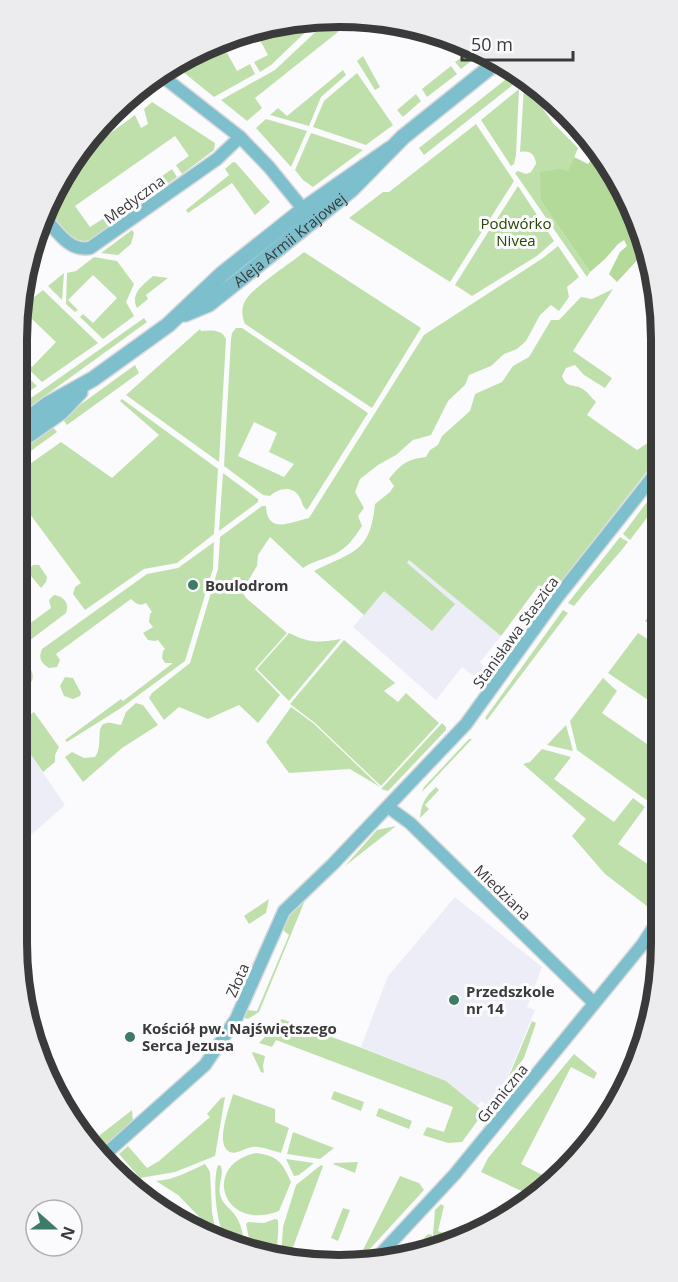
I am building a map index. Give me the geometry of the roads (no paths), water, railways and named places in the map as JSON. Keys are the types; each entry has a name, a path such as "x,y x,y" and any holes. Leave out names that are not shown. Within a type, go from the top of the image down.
{"street":[{"name":"Aleja Armii Krajowej","path":"27,420 48,404 93,379 180,316 208,304 308,215 491,67"},
{"path":"167,80 240,137 269,167 308,215"},
{"name":"Medyczna","path":"50,223 68,243 83,249 90,248 217,159 240,137"},
{"name":"Aleja Armii Krajowej","path":"27,436 61,412 93,379"},
{"name":"Stanisława Staszica","path":"388,807 466,724 556,599 651,479"},
{"name":"Miedziana","path":"388,807 410,823 594,1003"},
{"name":"Złota","path":"107,1152 205,1065 236,1019 284,911 388,807"},
{"name":"Graniczna","path":"383,1252 455,1174 651,932"}],"place":[{"name":"Boulodrom","path":"193,585"},
{"name":"Przedszkole nr 14","path":"454,1000"},
{"name":"Kościół pw. Najświętszego Serca Jezusa","path":"130,1037"}],"park label":[{"name":"Podwórko Nivea","path":"516,232"}]}
